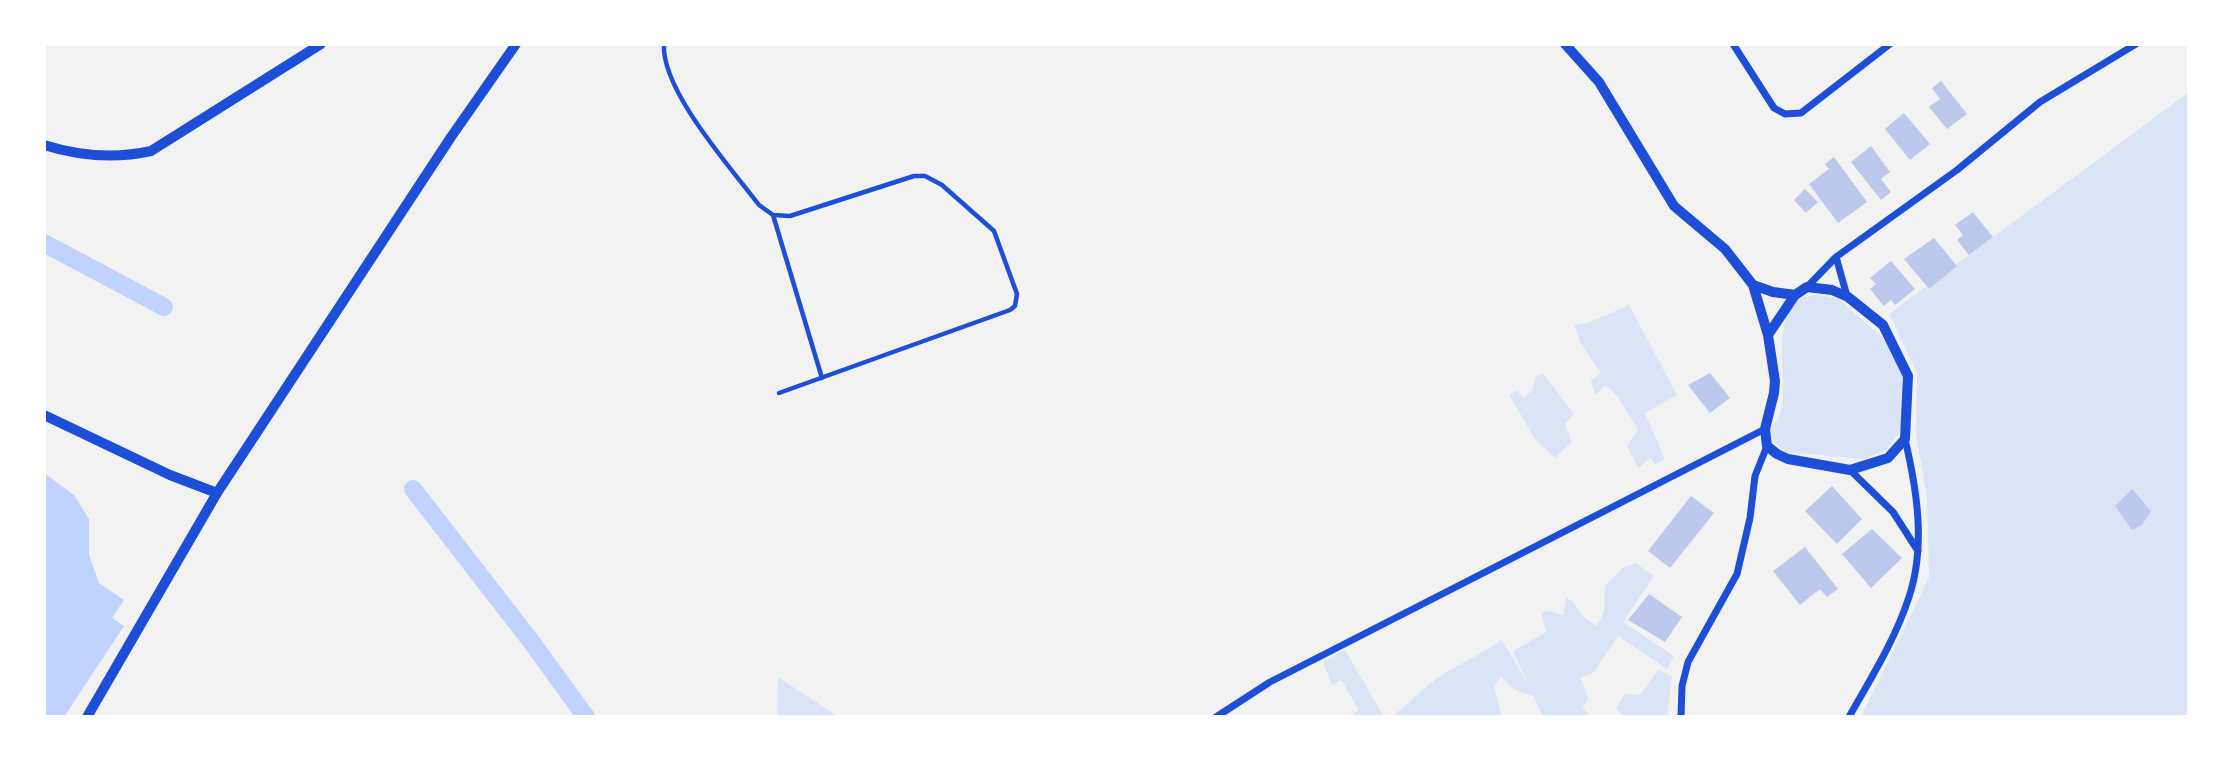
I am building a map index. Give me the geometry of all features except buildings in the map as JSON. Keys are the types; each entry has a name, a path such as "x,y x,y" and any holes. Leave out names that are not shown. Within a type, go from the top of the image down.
{"street":[{"path":"44,145 101,157 128,156 151,150 321,44"},
{"path":"87,717 217,493 451,137 516,44"},
{"path":"1564,44 1600,82 1674,206 1725,249 1753,285 1768,335 1775,381 1765,429 1767,446 1755,476 1750,517 1737,574 1688,662 1682,686 1681,717"},
{"path":"1733,44 1774,108 1785,114 1801,113 1890,44"},
{"path":"1768,335 1795,295 1807,287 1836,257 1957,170 2040,102 2136,44"},
{"path":"1836,257 1848,297"},
{"path":"1753,285 1773,292 1795,295"},
{"path":"1807,287 1832,290 1848,297 1883,325 1908,376 1905,439 1916,488 1918,552 1910,595 1897,629 1849,717"},
{"path":"44,415 170,475 217,493"},
{"path":"1216,717 1270,682 1765,429"},
{"path":"1767,446 1787,459 1850,470 1888,458 1905,439"},
{"path":"1850,470 1893,512 1918,552"}],"lane":[{"path":"664,44 669,73 694,119 759,205 773,215 790,216 914,176 925,176 942,185 994,231 1017,294 1015,306 1010,310 779,393"},
{"path":"773,215 822,378"}],"shaded area":[{"path":"2189,92 2189,717 1861,717 1929,577 1927,498 1916,435 1917,373 1889,314"},
{"path":"1818,295 1837,298 1880,335 1902,373 1901,430 1886,450 1863,459 1785,452 1774,442 1769,430 1778,419 1783,398 1782,349 1786,318 1792,306 1802,298"},
{"path":"1629,305 1677,395 1645,413 1665,459 1655,465 1651,458 1638,468 1627,446 1638,430 1618,397 1606,385 1595,395 1591,380 1601,373 1581,344 1574,325 1588,323"},
{"path":"1543,373 1574,414 1565,424 1572,442 1555,458 1535,439 1509,395 1518,390 1523,399 1532,390 1536,377"},
{"path":"1636,563 1654,576 1623,622 1674,656 1667,669 1618,636 1594,672 1580,678 1589,699 1582,707 1591,717 1541,717 1533,696 1515,690 1501,677 1494,687 1502,717 1391,717 1443,674 1502,640 1528,684 1513,651 1546,632 1541,613 1548,611 1563,615 1566,598 1573,601 1582,616 1597,626 1604,611 1605,586 1622,568"},
{"path":"1345,650 1384,717 1349,717 1359,710 1341,680 1332,685 1323,662"},
{"path":"1658,670 1672,676 1667,717 1624,717 1616,708 1625,694 1640,695"},
{"path":"778,677 839,717 777,717"}],"water":[{"path":"44,473 74,495 89,519 89,555 99,583 124,600 112,618 124,626 64,717 44,717"}],"waterway":[{"path":"44,243 164,307"},
{"path":"413,489 586,717"}]}
